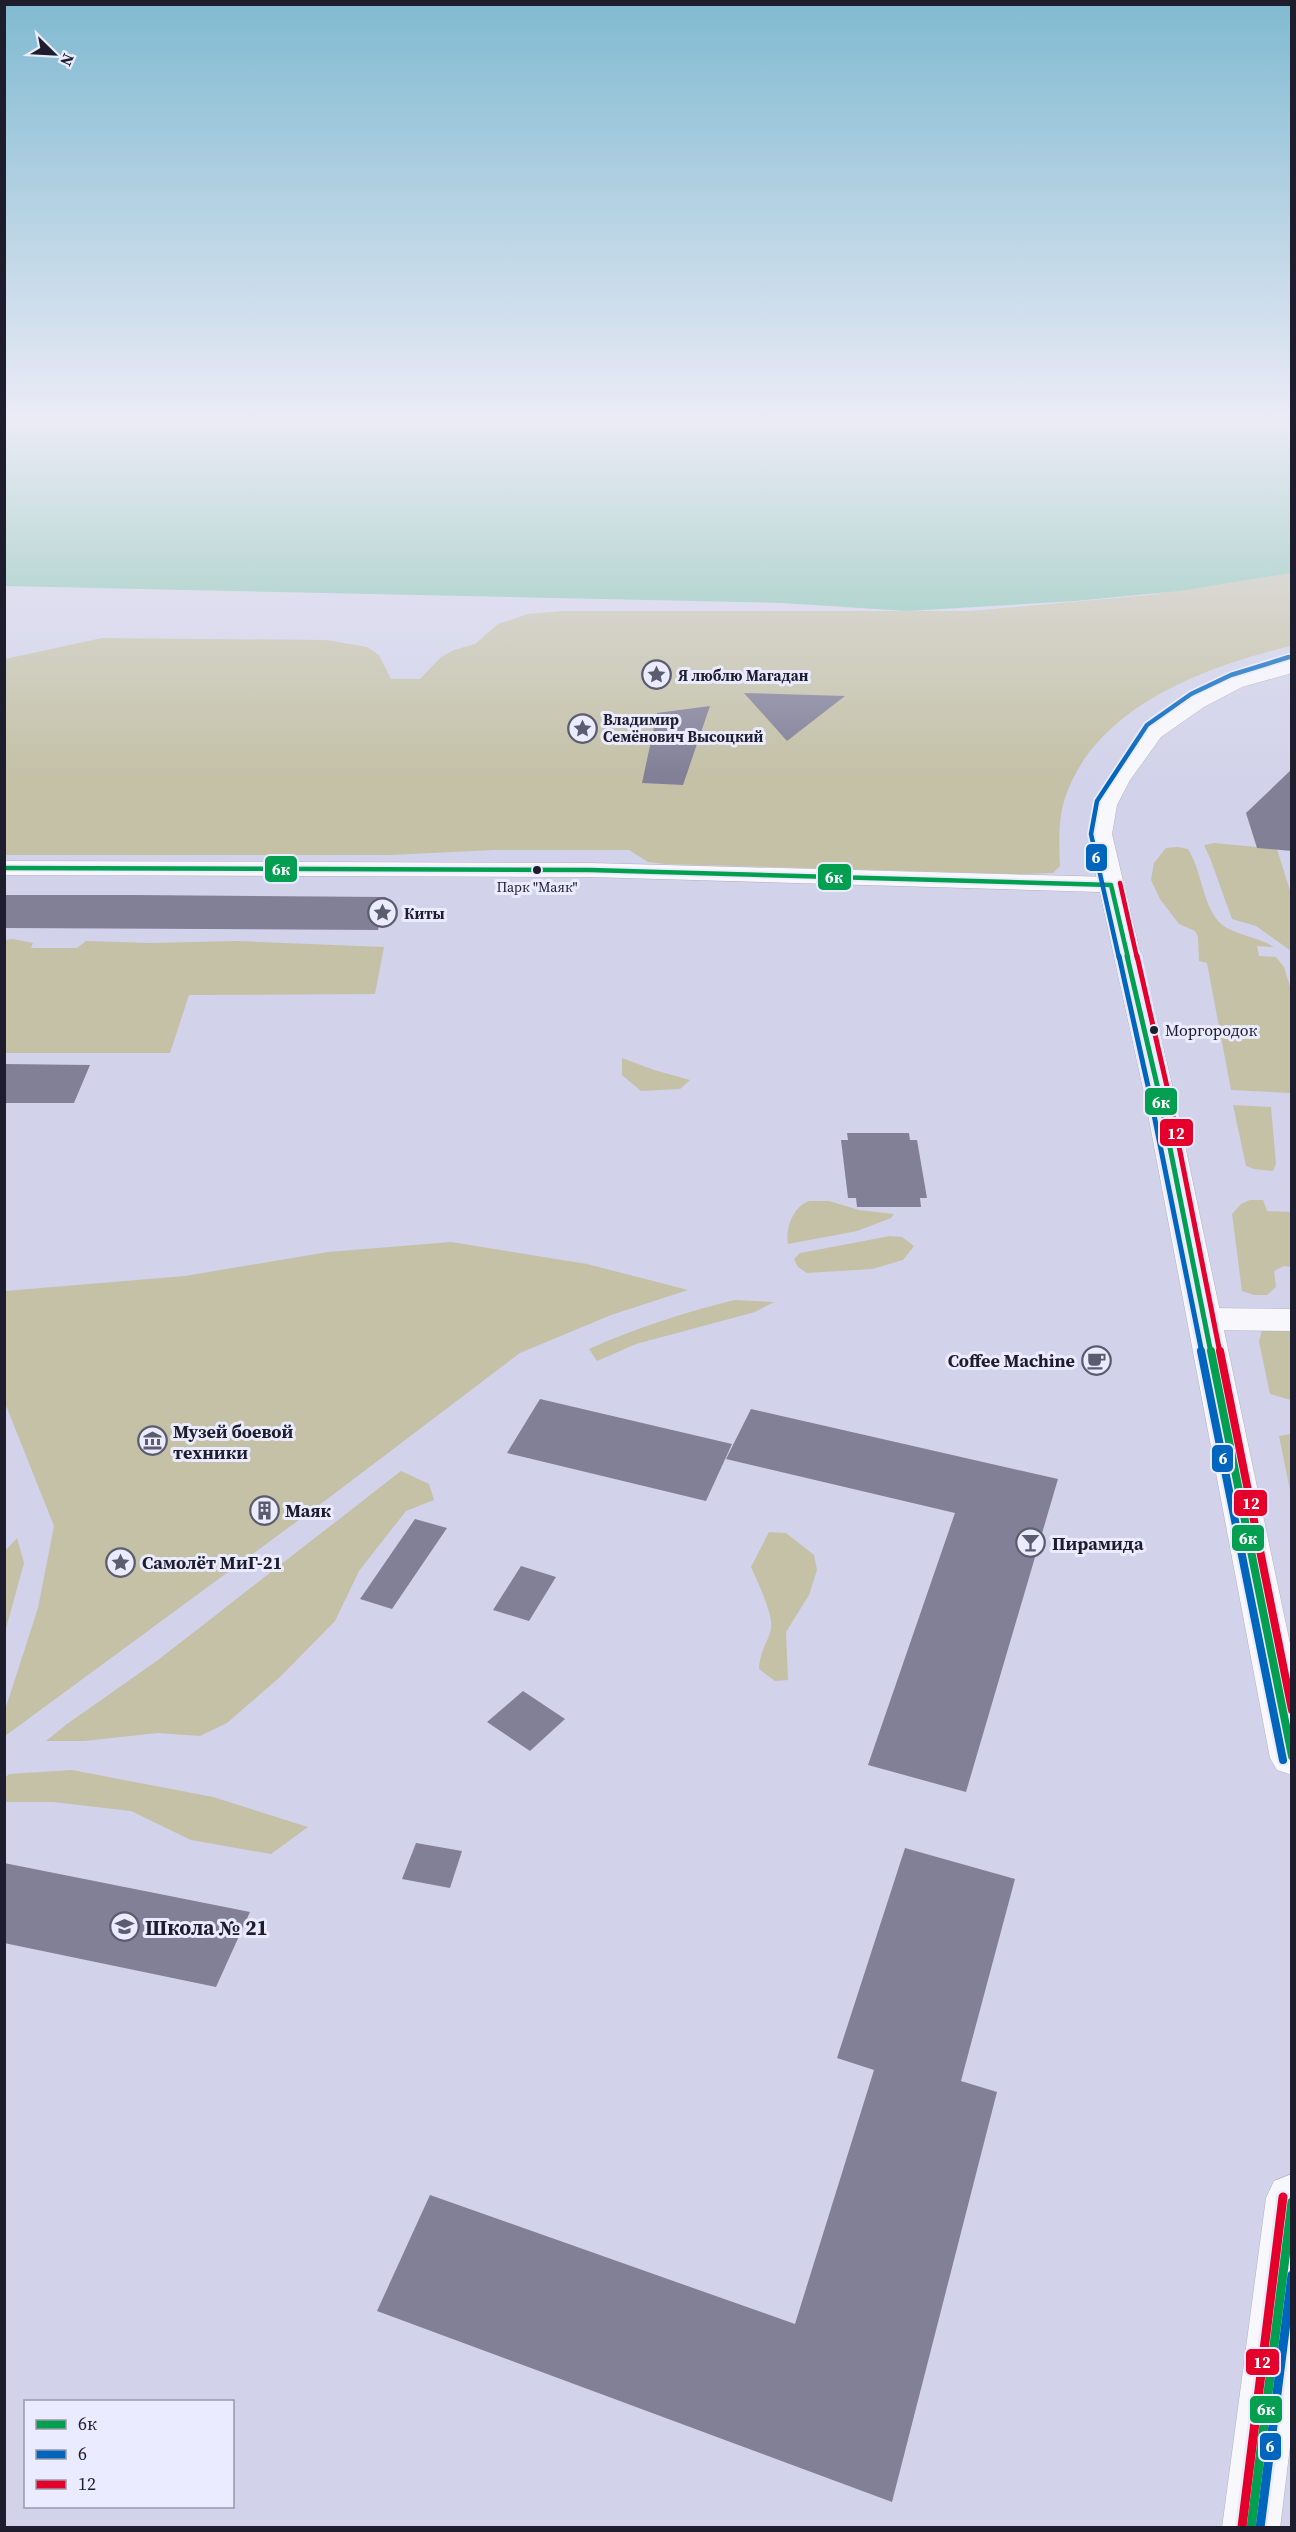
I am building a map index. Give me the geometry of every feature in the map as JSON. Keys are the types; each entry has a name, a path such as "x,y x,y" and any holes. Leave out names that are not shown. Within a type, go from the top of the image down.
{"street":[{"path":"1292,666 1235,683 1196,702 1153,732 1119,780 1105,805 1100,834 1159,1093 1292,1758"},
{"path":"4,868 601,870 1111,885"},
{"path":"1205,1318 1292,1320"},
{"path":"1251,2528 1292,2198"}],"shaded area":[{"path":"5,538 1291,538 1291,573 1179,591 1075,601 907,611 782,603 5,586"},
{"name":"Парк \"Маяк\"","path":"1291,573 1291,646 1224,665 1157,695 1127,715 1101,739 1080,766 1065,798 1060,823 1060,866 1053,873 666,864 648,862 629,850 494,850 390,855 5,855 5,659 102,638 326,640 367,647 379,655 391,679 420,679 441,657 454,650 475,644 498,624 528,614 564,611 970,611 1149,595"},
{"path":"1214,843 1277,849 1291,894 1291,951 1256,926 1232,919 1204,845"},
{"path":"1166,848 1188,849 1193,858 1209,906 1219,922 1230,930 1274,947 1257,946 1259,956 1276,957 1284,967 1291,990 1291,1093 1231,1090 1207,963 1199,961 1198,937 1195,931 1179,924 1160,899 1151,880 1154,863"},
{"path":"13,939 33,943 31,948 77,948 86,941 150,943 238,941 384,947 375,994 189,995 170,1053 5,1053 5,940"},
{"path":"622,1058 690,1080 680,1089 641,1091 622,1075"},
{"path":"1233,1105 1271,1107 1276,1164 1273,1171 1246,1166"},
{"path":"1250,1200 1263,1200 1267,1211 1291,1212 1291,1267 1284,1266 1274,1271 1276,1287 1267,1295 1254,1295 1242,1291 1232,1214 1241,1204"},
{"path":"829,1201 859,1210 894,1214 891,1218 857,1231 788,1244 789,1224 795,1212 804,1203"},
{"path":"890,1236 902,1237 914,1246 903,1260 872,1269 807,1273 798,1267 794,1259 800,1253"},
{"path":"451,1242 587,1264 688,1290 611,1315 520,1353 330,1497 5,1736 5,1710 38,1608 54,1526 5,1403 5,1291 185,1276 328,1252"},
{"path":"735,1300 774,1302 755,1312 636,1344 597,1361 589,1349 661,1321"},
{"path":"1263,1326 1291,1328 1291,1400 1270,1394 1259,1342"},
{"path":"1292,1434 1291,1495 1279,1436"},
{"path":"401,1471 429,1484 434,1500 406,1511 359,1571 335,1621 280,1677 227,1723 200,1736 158,1733 84,1741 46,1741 158,1660"},
{"path":"769,1532 786,1533 814,1555 817,1570 809,1595 786,1632 788,1680 775,1681 759,1669 771,1623 764,1598 751,1567"},
{"path":"17,1538 24,1563 5,1632 5,1551"},
{"path":"72,1770 213,1797 308,1827 271,1854 191,1840 131,1811 53,1802 5,1802 5,1778 9,1774"}],"building":[{"path":"744,693 845,696 787,741"},
{"path":"710,706 683,785 642,783 657,713"},
{"path":"1292,769 1292,851 1257,848 1246,813"},
{"path":"4,895 386,897 378,930 4,928"},
{"path":"4,1064 90,1065 74,1103 4,1103"},
{"path":"847,1133 909,1133 910,1140 917,1140 927,1198 920,1198 921,1207 857,1207 856,1198 848,1198 841,1140 848,1140"},
{"path":"540,1399 732,1444 706,1501 507,1453"},
{"path":"751,1409 1058,1479 966,1792 868,1765 955,1513 726,1459"},
{"path":"415,1519 447,1528 392,1609 360,1599"},
{"path":"521,1566 556,1577 529,1621 493,1610"},
{"path":"523,1691 565,1719 530,1751 487,1722"},
{"path":"416,1843 462,1851 450,1888 402,1879"},
{"path":"905,1848 1015,1879 961,2081 997,2092 892,2502 377,2311 430,2195 795,2324 874,2070 837,2058"},
{"name":"Школа № 21","path":"4,1863 250,1912 216,1987 4,1943"}],"transit line":[{"name":"6","path":"1283,1760 1150,1095 1091,834 1097,801 1147,725 1191,694 1231,675 1289,657"},
{"name":"6к","path":"4,868 590,870 1111,885"},
{"name":"12","path":"1120,883 1168,1091 1292,1710"},
{"name":"6к","path":"1111,885 1159,1093 1292,1756"},
{"name":"12","path":"1242,2527 1283,2197"},
{"name":"6к","path":"1251,2528 1292,2202"},
{"name":"6","path":"1260,2528 1292,2275"}],"place":[{"name":"Я люблю Магадан","path":"657,675"},
{"name":"Владимир Семёнович Высоцкий","path":"582,728"},
{"name":"Парк \"Маяк\"","path":"537,870"},
{"name":"Киты","path":"383,913"},
{"name":"Моргородок","path":"1154,1030"},
{"name":"Coffee Machine","path":"1096,1360"},
{"name":"Музей боевой техники","path":"152,1441"},
{"name":"Маяк","path":"264,1510"},
{"name":"Пирамида","path":"1031,1543"},
{"name":"Самолёт МиГ-21","path":"121,1562"},
{"name":"Школа № 21","path":"124,1927"}]}
